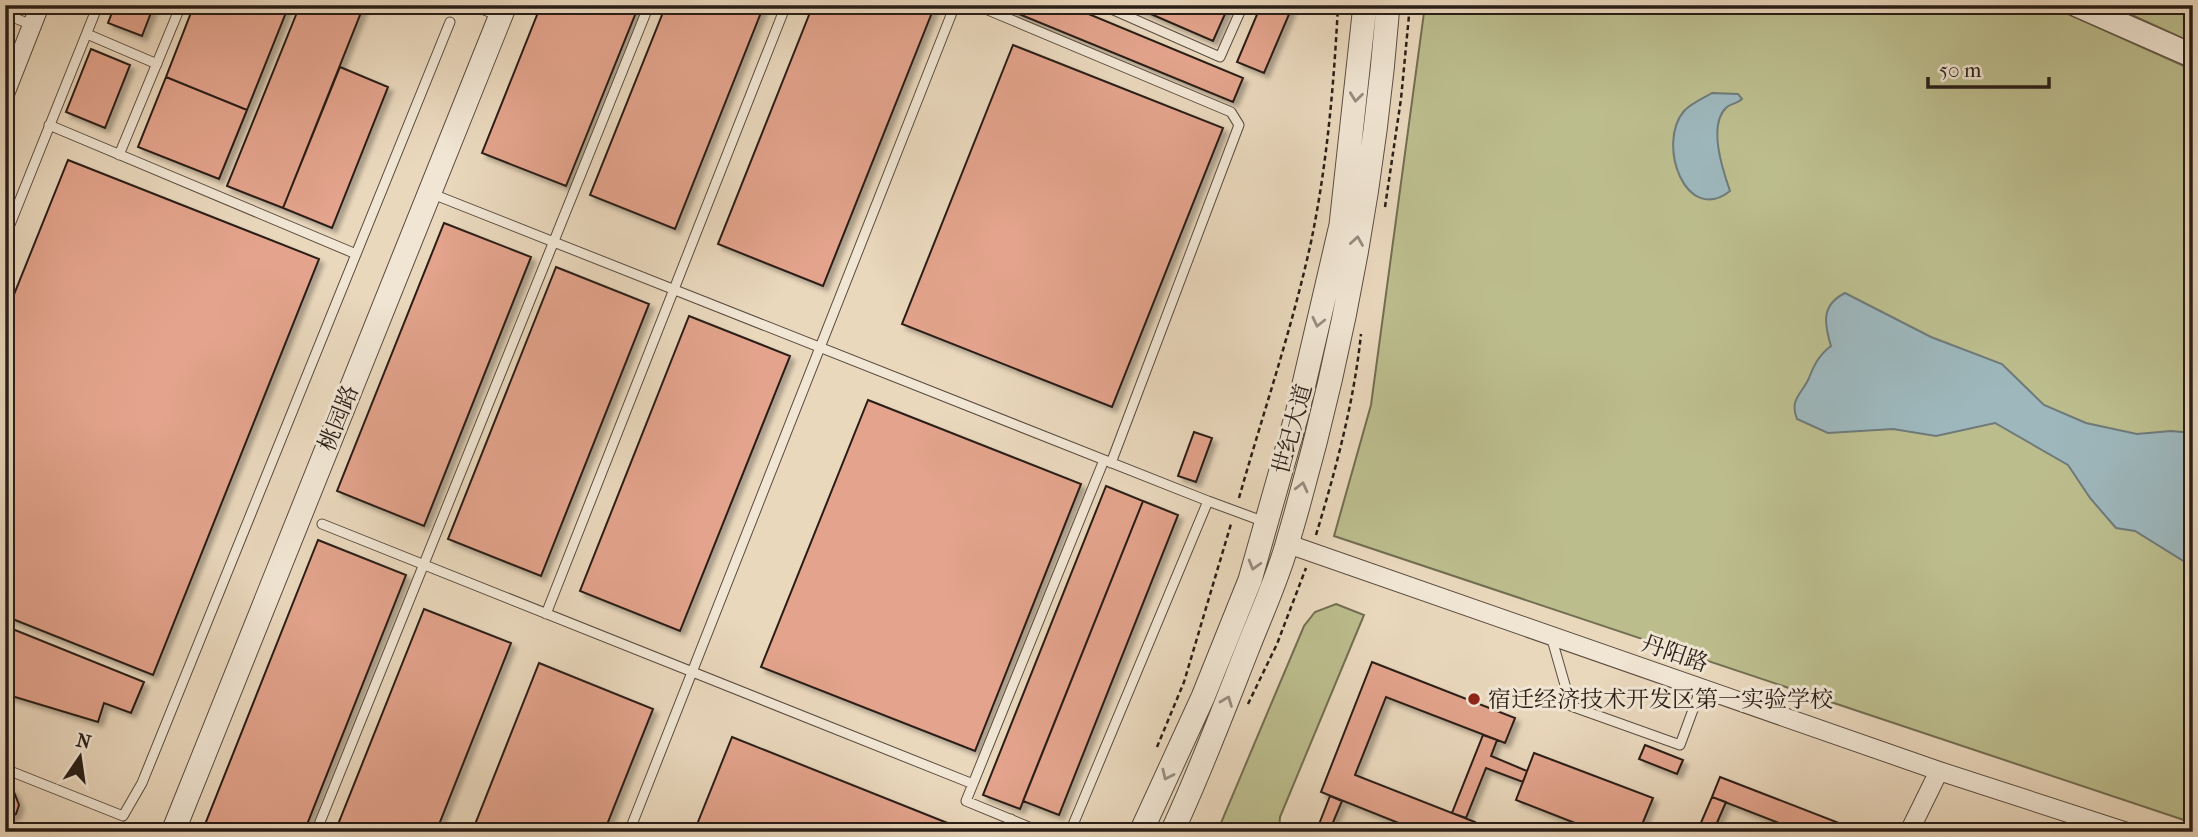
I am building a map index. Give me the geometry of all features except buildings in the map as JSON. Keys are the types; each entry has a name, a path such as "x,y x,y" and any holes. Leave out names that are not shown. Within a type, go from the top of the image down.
{"street":[{"path":"5,94 40,5"},
{"name":"世纪大道","path":"1172,832 1194,786 1288,544 1320,418 1354,257 1374,137 1373,46 1365,5"},
{"name":"世纪大道","path":"1141,832 1212,674 1250,580 1297,414 1340,225 1373,46 1388,5"},
{"path":"2077,5 2193,56"},
{"name":"桃园路","path":"173,832 502,11"},
{"name":"丹阳路","path":"1288,544 1939,772 2127,832"},
{"path":"1909,832 1939,772"}],"lane":[{"path":"5,237 98,5"},
{"path":"119,155 181,5"},
{"path":"472,5 502,11"},
{"path":"316,832 649,5"},
{"path":"546,614 786,5"},
{"path":"629,832 955,5"},
{"path":"976,5 1231,112 1239,125 1107,461 966,801 1041,832"},
{"path":"1102,5 1220,57 1243,5"},
{"path":"5,14 33,24"},
{"path":"6,771 123,816 142,783 450,22"},
{"path":"87,34 157,64"},
{"path":"49,125 356,254"},
{"path":"429,193 1266,522"},
{"path":"1070,832 1208,501"},
{"path":"322,524 973,784"},
{"path":"1551,636 1571,706 1680,745 1701,688"},
{"path":"1006,832 1011,819"}],"path":[{"path":"1153,757 1184,682 1300,290 1311,239 1334,76 1338,5"}],"green space":[{"path":"1425,5 2048,5 2193,70 2193,823 1334,536 1371,405"},
{"path":"2110,5 2193,5 2193,43"},
{"path":"1336,604 1364,615 1280,817 1279,832 1218,830 1304,626 1315,612"}],"water":[{"path":"1712,93 1738,94 1742,99 1727,107 1718,124 1718,148 1730,191 1714,199 1700,198 1689,190 1680,176 1673,142 1676,125 1684,111"},
{"path":"1845,293 1931,337 2002,364 2044,405 2086,423 2137,434 2171,431 2193,433 2193,567 2135,531 2116,528 2090,498 2068,465 1995,423 1936,436 1893,429 1828,433 1797,419 1795,401 1817,360 1831,346 1826,322 1828,309"}],"place":[{"name":"宿迁经济技术开发区第一实验学校","path":"1474,699"}]}
